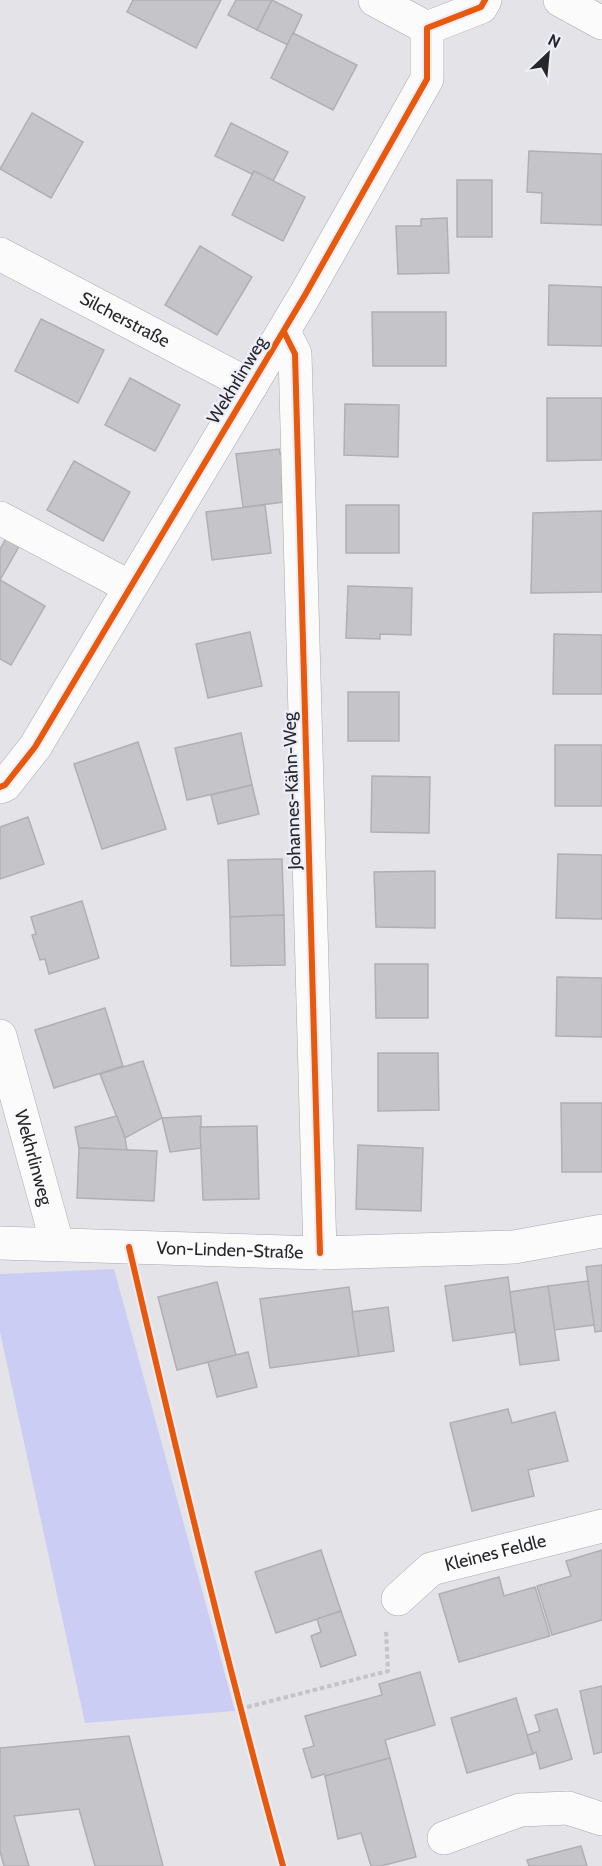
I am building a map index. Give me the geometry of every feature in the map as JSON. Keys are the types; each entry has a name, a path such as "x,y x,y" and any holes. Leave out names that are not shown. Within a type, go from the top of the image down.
{"street":[{"path":"375,0 428,28 481,8 485,0"},
{"path":"560,0 602,23"},
{"name":"Wekhrlinweg","path":"0,788 5,785 35,747 284,332 355,209 427,79 428,28"},
{"name":"Silcherstraße","path":"0,254 251,386"},
{"name":"Johannes-Kähn-Weg","path":"284,332 295,354 320,1253"},
{"path":"0,518 130,587"},
{"name":"Wekhrlinweg","path":"0,1036 57,1243"},
{"name":"Von-Linden-Straße","path":"0,1243 320,1253 514,1247 602,1232"},
{"name":"Kleines Feldle","path":"398,1599 430,1569 602,1526"},
{"path":"444,1838 520,1810 568,1808 602,1819"}],"path":[{"path":"240,1709 388,1671 385,1634 398,1599"}],"shaded area":[{"path":"114,1269 235,1711 85,1723 0,1332 0,1274"}],"building":[{"path":"133,0 221,0 196,48 127,12"},
{"path":"236,0 272,0 257,30 228,15"},
{"path":"272,0 302,15 288,45 257,30"},
{"path":"293,33 357,65 333,110 271,78"},
{"path":"32,113 83,142 51,198 0,169"},
{"path":"231,123 288,152 273,181 254,171 252,174 215,156"},
{"path":"529,151 602,154 602,225 541,223 542,193 527,192"},
{"path":"254,171 305,197 283,241 232,215"},
{"path":"457,180 492,180 492,237 457,237"},
{"path":"447,218 449,273 398,274 396,226 421,226 421,219"},
{"path":"200,246 252,277 217,335 165,305"},
{"path":"549,285 602,287 602,346 548,345"},
{"path":"372,312 446,312 446,366 373,366"},
{"path":"41,319 104,350 78,403 15,371"},
{"path":"130,378 180,405 155,451 105,425"},
{"path":"547,398 602,398 602,460 547,461"},
{"path":"345,404 399,405 398,457 344,455"},
{"path":"279,449 280,454 288,453 292,484 282,485 284,502 243,507 236,454"},
{"path":"74,461 130,492 103,541 47,510"},
{"path":"265,505 271,553 212,560 206,512"},
{"path":"346,505 399,505 399,553 346,553"},
{"path":"602,511 602,592 531,593 533,513"},
{"path":"8,535 21,543 0,580 0,549"},
{"path":"0,580 45,606 11,665 0,659"},
{"path":"348,586 412,588 411,635 380,634 380,639 346,638"},
{"path":"250,632 262,686 208,698 196,644"},
{"path":"554,634 602,635 602,694 553,694"},
{"path":"348,692 399,692 399,741 348,741"},
{"path":"241,733 252,785 187,800 175,748"},
{"path":"138,742 166,829 102,849 74,764"},
{"path":"555,745 602,745 602,806 555,806"},
{"path":"372,776 430,777 429,833 371,832"},
{"path":"252,785 259,814 218,824 211,795"},
{"path":"28,817 44,864 0,879 0,827"},
{"path":"558,854 602,855 602,919 556,918"},
{"path":"282,859 284,915 230,917 228,860"},
{"path":"435,871 435,928 376,927 374,872"},
{"path":"82,901 99,958 49,974 45,959 40,960 32,935 36,934 31,917"},
{"path":"284,915 285,965 231,966 230,917"},
{"path":"375,964 428,964 428,1018 376,1018"},
{"path":"557,977 602,978 602,1037 556,1036"},
{"path":"105,1008 123,1066 54,1088 35,1030"},
{"path":"378,1053 438,1053 439,1110 378,1111"},
{"path":"143,1061 162,1118 125,1138 100,1074"},
{"path":"561,1103 602,1103 602,1172 562,1172"},
{"path":"117,1116 127,1150 79,1148 75,1127"},
{"path":"201,1116 201,1148 170,1152 162,1118"},
{"path":"257,1126 259,1199 203,1200 200,1127"},
{"path":"358,1145 423,1148 421,1211 356,1209"},
{"path":"79,1148 157,1151 154,1201 77,1198"},
{"path":"602,1265 602,1331 595,1332 586,1267"},
{"path":"508,1277 515,1332 453,1341 445,1286"},
{"path":"588,1281 594,1325 554,1330 548,1286"},
{"path":"217,1282 236,1355 177,1370 158,1297"},
{"path":"548,1286 559,1360 520,1365 510,1292"},
{"path":"349,1287 359,1356 270,1368 260,1299"},
{"path":"388,1307 394,1351 359,1356 352,1312"},
{"path":"248,1352 257,1387 217,1397 208,1362"},
{"path":"508,1409 512,1423 555,1412 568,1461 528,1470 534,1496 472,1511 450,1423"},
{"path":"321,1550 341,1611 276,1633 255,1572"},
{"path":"602,1550 602,1620 552,1635 537,1586 571,1576 566,1561"},
{"path":"499,1577 504,1596 535,1587 550,1636 459,1662 439,1594"},
{"path":"341,1611 356,1655 321,1667 311,1636 321,1632 317,1619"},
{"path":"420,1672 435,1725 385,1740 390,1758 312,1778 303,1749 314,1746 305,1716 382,1695 379,1684"},
{"path":"602,1686 602,1752 594,1754 580,1691"},
{"path":"516,1698 533,1754 467,1773 451,1718"},
{"path":"557,1709 572,1759 540,1769 536,1752 533,1754 527,1735 540,1731 535,1715"},
{"path":"129,1736 163,1866 95,1866 79,1809 14,1816 29,1866 4,1866 0,1851 0,1748"},
{"path":"390,1758 416,1857 381,1866 371,1866 361,1833 338,1839 325,1776"},
{"path":"581,1846 587,1866 529,1866 527,1860"}],"cycle path":[{"path":"0,787 5,785 35,747 305,295 427,79 427,28 481,7 485,0"},
{"path":"284,332 295,354 320,1253"},
{"path":"129,1247 203,1557 283,1866"}]}
